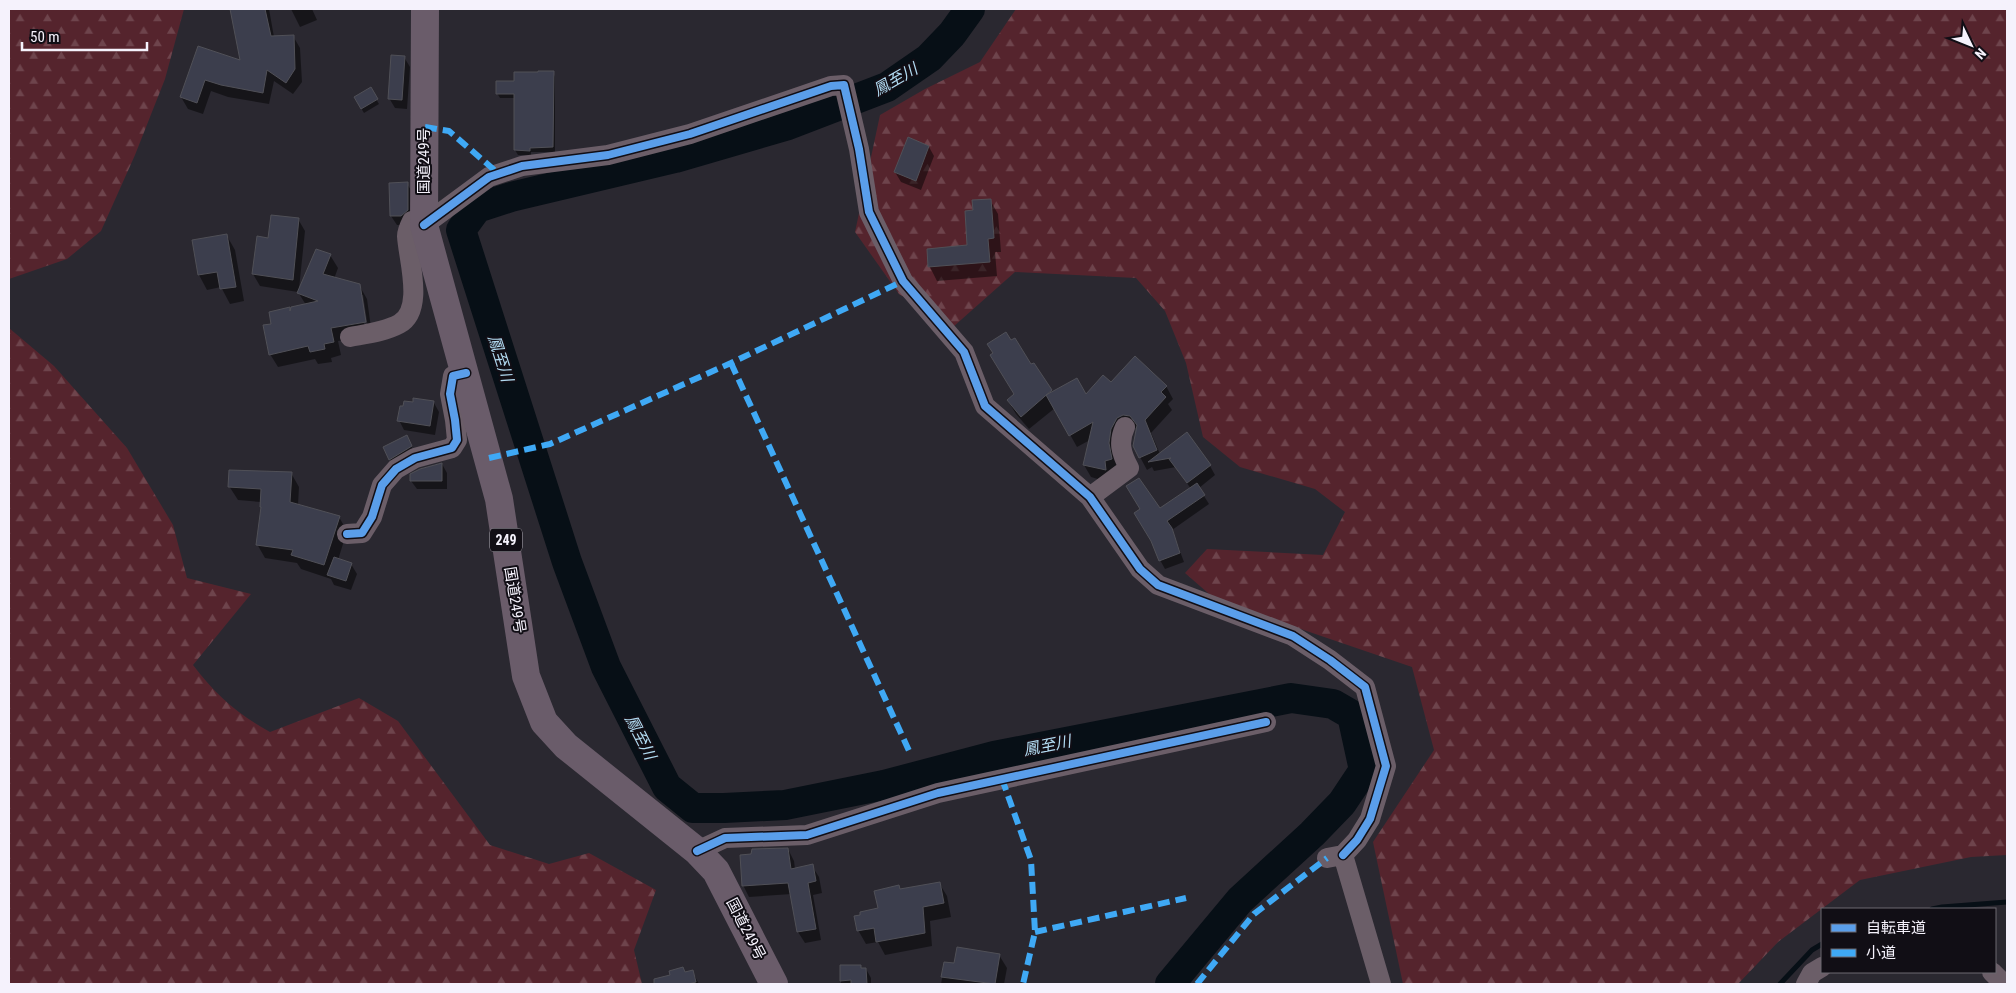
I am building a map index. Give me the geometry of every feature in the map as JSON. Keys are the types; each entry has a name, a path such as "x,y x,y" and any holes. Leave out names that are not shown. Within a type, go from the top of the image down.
{"highway":[{"name":"国道249号","path":"425,9 424,222 499,499 526,676 544,722 566,746 697,851 716,871 774,984"}],"street":[{"path":"350,337 390,328 401,323 409,314 413,282 407,233 412,221 424,222 489,177 522,166 608,154 690,134 831,86 844,85 859,149 870,212 903,281 964,352 985,406 1090,497 1140,569 1158,586 1293,636 1330,660 1366,687 1386,766 1370,819 1357,840 1335,857 1381,984"},
{"path":"347,534 362,533 372,517 382,485 396,469 423,455 452,448 457,440 450,394 453,376 466,373"},
{"path":"1090,497 1129,468 1123,457 1121,447 1121,436 1126,427"},
{"path":"697,851 725,838 807,835 938,793 1266,722"},
{"path":"1806,984 1812,973 1821,968"},
{"path":"1993,973 2004,984"}],"green space":[{"path":"9,9 184,9 165,79 135,155 101,231 67,259 9,279"},
{"path":"1016,9 2007,9 2007,855 1971,857 1860,880 1778,942 1738,984 1403,984 1373,842 1434,750 1412,667 1216,600 1185,573 1207,549 1323,555 1345,512 1315,489 1240,467 1203,437 1186,363 1165,311 1136,278 1015,272 953,327 899,294 855,232 880,115 925,89 980,62"},
{"path":"9,328 54,366 127,448 173,525 187,578 251,594 193,665 210,686 237,711 270,732 359,698 398,721 490,845 549,864 589,853 656,890 634,950 642,984 9,984"}],"building":[{"path":"230,9 265,9 271,36 294,35 295,69 286,83 267,70 263,93 205,80 197,103 180,97 198,46 240,60"},
{"path":"391,55 405,56 402,100 388,99"},
{"path":"554,71 553,147 530,148 530,151 514,150 514,94 496,94 496,81 514,81 514,72"},
{"path":"371,87 378,99 361,109 354,97"},
{"path":"908,137 929,146 916,181 894,172"},
{"path":"408,182 408,210 401,216 390,216 389,183"},
{"path":"991,199 994,238 988,239 990,262 928,267 927,249 967,245 965,211 973,210 972,200"},
{"path":"271,215 299,218 293,280 252,274 257,236 268,238"},
{"path":"227,234 236,287 220,289 217,272 198,275 192,240"},
{"path":"316,249 331,254 323,274 360,284 366,322 331,328 334,342 324,344 325,349 310,352 308,346 269,355 263,325 271,324 269,312 290,307 290,311 291,307 318,301 297,293"},
{"path":"1006,332 1011,340 1015,338 1031,364 1034,363 1052,390 1021,417 1007,400 1014,394 990,355 993,353 987,344"},
{"path":"1135,356 1167,386 1161,392 1166,397 1145,420 1157,450 1139,458 1133,446 1137,425 1130,416 1123,415 1117,418 1111,429 1109,443 1112,459 1105,461 1106,470 1083,465 1093,422 1069,436 1046,395 1077,378 1086,394 1103,375 1111,382"},
{"path":"413,398 434,401 430,426 397,421 400,406 403,406 404,401 413,402"},
{"path":"1187,432 1211,465 1187,483 1169,459 1171,458 1148,462"},
{"path":"407,435 412,446 389,460 383,447"},
{"path":"442,463 442,481 410,481 410,474"},
{"path":"229,470 292,472 290,502 340,516 324,565 291,555 293,550 256,545 261,507 261,489 228,487"},
{"path":"1139,478 1160,508 1197,483 1205,495 1167,521 1172,528 1180,553 1159,561 1151,541 1134,513 1140,509 1126,486"},
{"path":"334,557 352,563 346,581 327,575"},
{"path":"788,848 791,869 813,864 816,881 808,883 816,929 797,932 788,883 742,886 740,855 751,854 752,849"},
{"path":"940,882 944,903 923,907 925,933 876,942 874,928 857,931 854,916 860,915 860,912 878,908 874,891 899,885 900,889"},
{"path":"957,947 1000,954 995,984 941,977 944,962 954,963"},
{"path":"840,965 861,965 861,968 866,968 867,984 851,984 851,980 840,981"},
{"path":"683,967 685,972 693,970 696,982 688,984 654,984 654,979 670,975 669,971"}],"waterway":[{"name":"鳳至川","path":"970,9 952,34 929,58 887,87 788,125 675,158 511,197 477,208 461,230 567,562 606,667 667,787 693,808 785,805 884,785 994,756 1291,698 1333,704 1352,715 1364,770 1342,803 1312,834 1240,900 1170,984"},
{"path":"1937,908 2007,902"},
{"path":"1780,984 1812,950 1821,945"}],"marked path":[{"path":"425,127 449,131 499,174"},
{"path":"489,458 550,444 731,363 903,281"},
{"path":"731,363 911,755"},
{"path":"1002,779 1031,860 1035,932 1023,984"},
{"path":"1197,984 1254,914 1327,858"},
{"path":"1035,932 1186,898"}],"cycle path":[{"path":"424,225 489,177 522,166 608,155 690,134 831,86 844,85 859,149 869,212 903,281 964,352 985,406 1090,497 1140,569 1158,585 1293,636 1330,660 1365,687 1386,766 1370,819 1357,840 1343,855"},
{"path":"347,534 362,533 372,517 382,485 396,469 415,458 452,448 457,440 450,394 453,376 466,373"},
{"path":"697,851 725,838 807,835 938,793 1266,722"}]}
